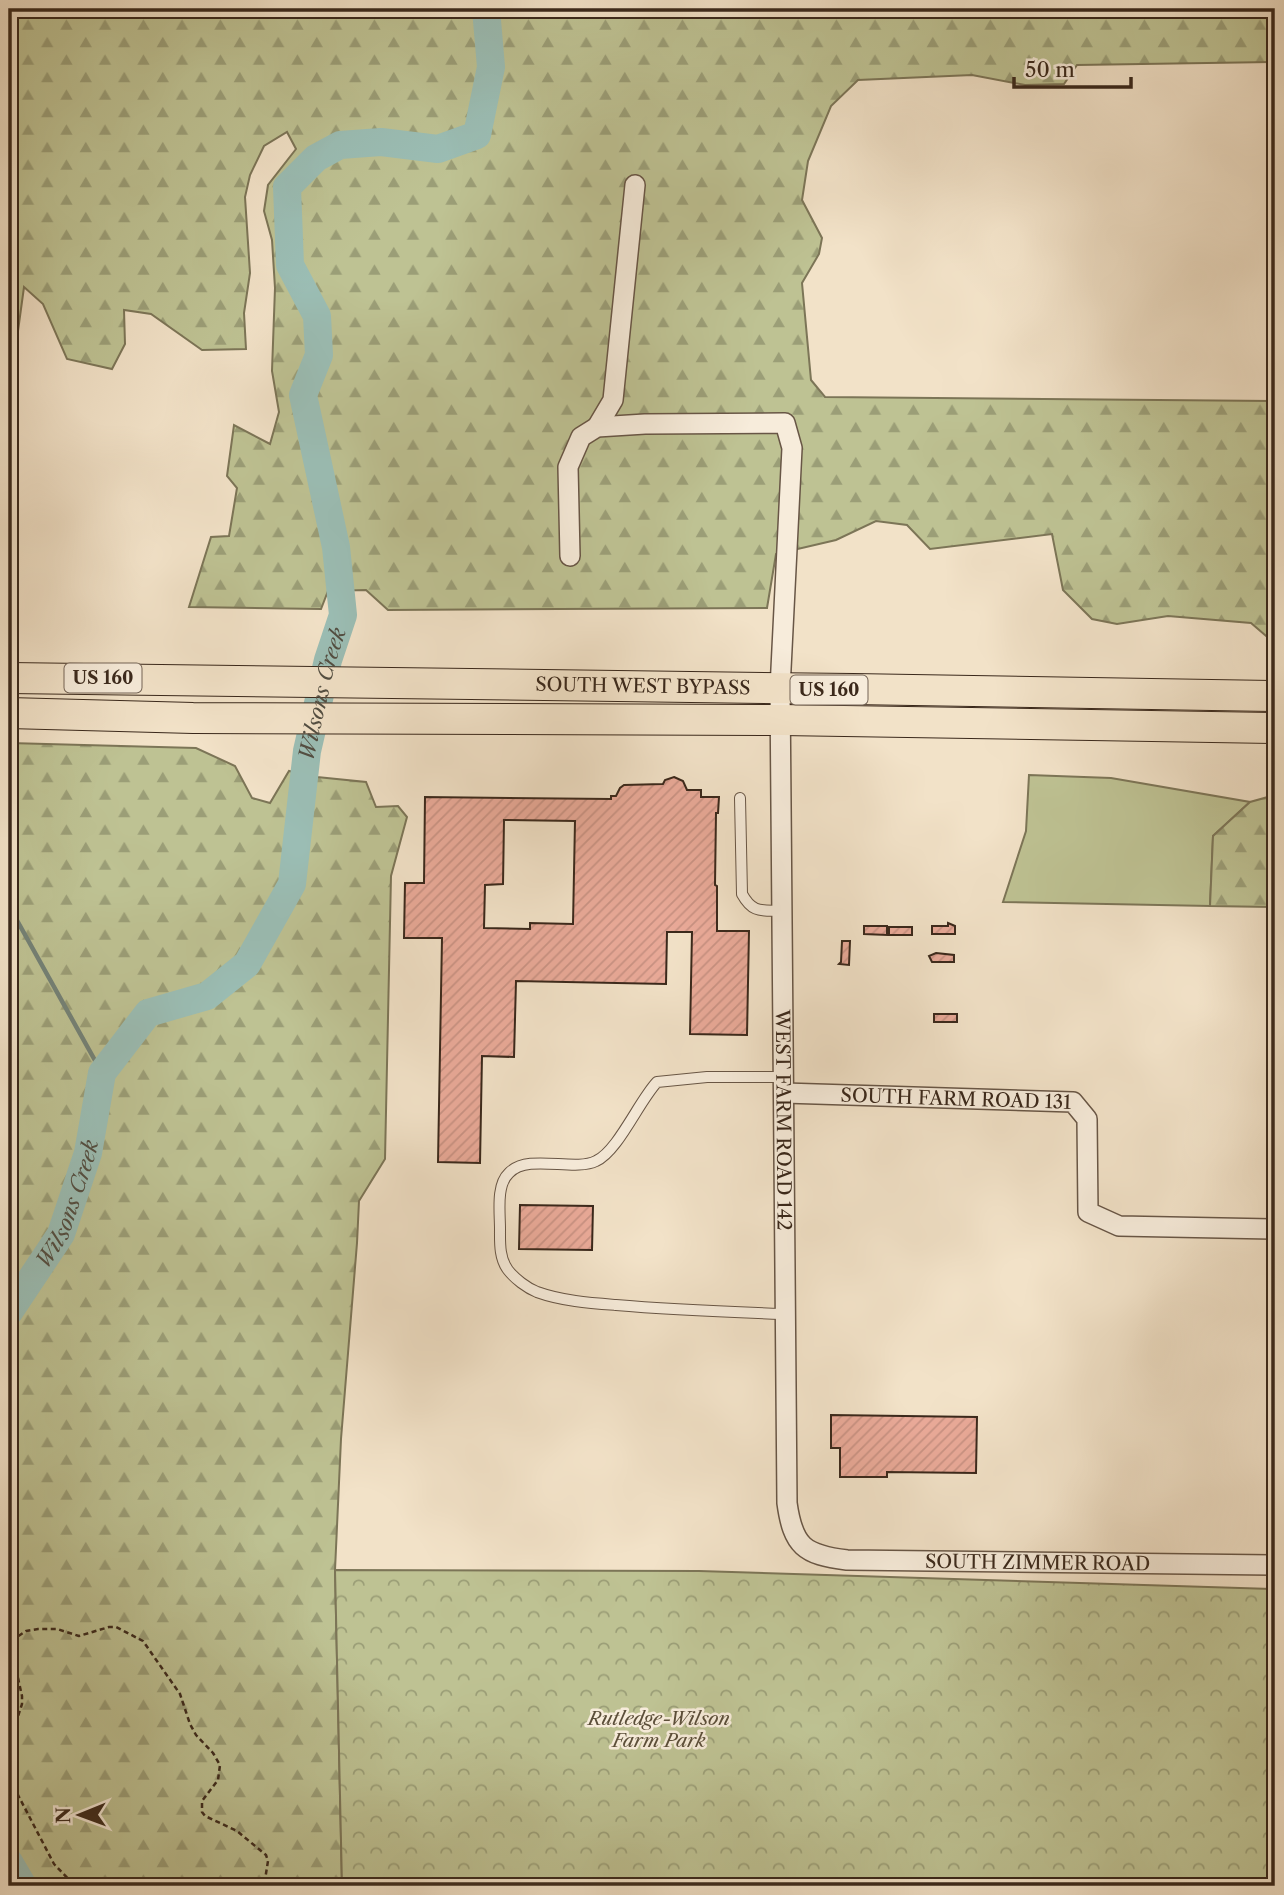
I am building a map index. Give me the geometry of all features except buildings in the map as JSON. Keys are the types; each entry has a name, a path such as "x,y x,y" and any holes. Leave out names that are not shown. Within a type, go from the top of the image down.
{"main road":[{"name":"SOUTH WEST BYPASS","path":"9,678 383,680 1275,696"},
{"name":"SOUTH WEST BYPASS","path":"9,713 193,719 387,717 781,720 1275,728"}],"street":[{"path":"570,556 568,467 581,437 597,428 613,400 635,185"},
{"name":"WEST FARM ROAD 142","path":"597,428 645,424 785,423 792,448 780,689 785,1314 787,1503 790,1527 803,1547"},
{"name":"SOUTH FARM ROAD 131","path":"783,1085 1073,1102 1087,1119 1088,1212 1119,1226 1275,1229"},
{"name":"SOUTH ZIMMER ROAD","path":"803,1547 828,1557 847,1560 1275,1565"}],"lane":[{"path":"740,798 743,894 748,906 757,910 782,911"},
{"path":"783,1085 707,1077 657,1082 646,1094 605,1156 593,1163 525,1165 509,1171 502,1183 500,1231 501,1253 507,1268 534,1291 555,1297 645,1308 785,1314"}],"path":[{"path":"75,1886 54,1864 18,1795 16,1785 17,1758 11,1738 22,1696 9,1652 17,1637 26,1631 57,1629 79,1636 116,1627 143,1641 180,1694 196,1735 220,1765 218,1780 202,1801 202,1812 237,1831 266,1855 268,1861 264,1886"}],"green space":[{"path":"12,9 1275,9 1275,62 1077,65 1064,84 1025,85 972,75 858,80 831,106 808,161 802,200 822,238 819,254 802,283 811,380 825,397 1275,401 1275,641 1251,623 1168,616 1117,624 1092,619 1063,590 1052,534 930,549 907,525 876,521 836,540 776,554 767,608 388,610 366,590 328,591 321,609 189,607 211,537 229,536 237,488 227,476 234,425 270,444 279,412 272,371 275,288 272,240 264,211 268,185 296,149 287,132 264,146 250,175 245,197 250,273 244,313 246,349 202,350 151,314 124,310 125,344 112,369 67,359 43,304 24,287 18,331 9,331 9,39"},
{"path":"9,743 196,748 235,766 252,798 270,803 289,771 366,782 376,807 398,806 407,817 391,876 385,1159 359,1201 341,1439 335,1570 342,1886 9,1886"},
{"path":"1029,775 1111,778 1250,802 1213,836 1210,906 1003,902 1026,831"},
{"path":"1275,795 1275,907 1210,906 1213,836 1250,802"},
{"name":"Rutledge-Wilson Farm Park","path":"335,1570 699,1571 1275,1589 1275,1886 342,1886"}],"waterway":[{"name":"Wilsons Creek","path":"9,1312 61,1234 88,1153 102,1073 148,1013 207,996 247,964 292,884 307,751 328,660 343,615 336,547 303,395 319,355 317,316 290,265 287,187 316,158 340,145 381,142 438,149 477,135 491,67 486,9"},
{"path":"9,906 102,1073"},
{"name":"Wilsons Creek","path":"9,1862 23,1886"}]}
